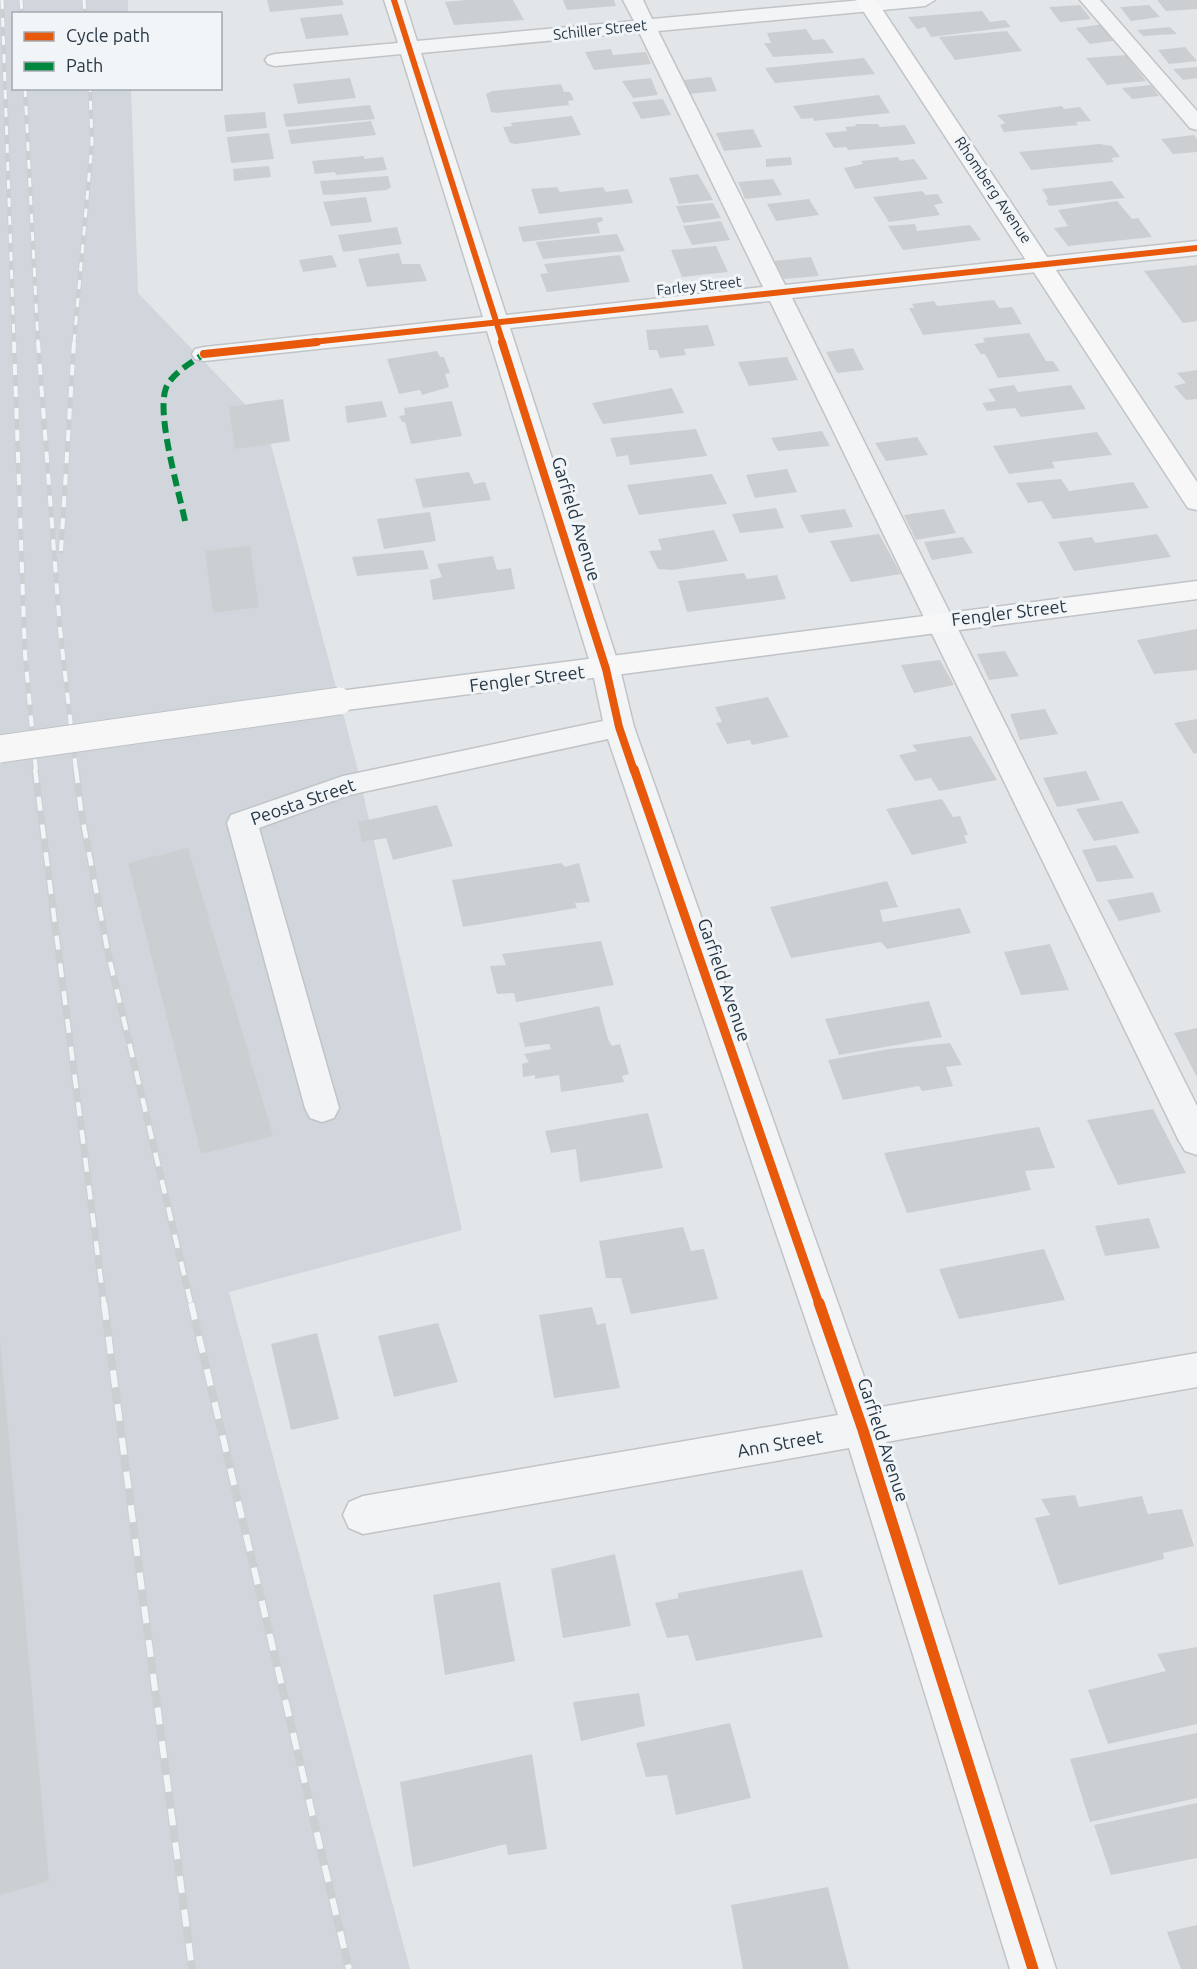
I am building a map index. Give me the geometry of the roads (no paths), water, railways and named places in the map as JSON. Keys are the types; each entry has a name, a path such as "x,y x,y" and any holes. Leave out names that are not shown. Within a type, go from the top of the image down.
{"main road":[{"name":"Rhomberg Avenue","path":"867,3 1197,502"},
{"name":"Fengler Street","path":"0,749 339,701 606,669 942,621 1197,590"}],"street":[{"name":"Garfield Avenue","path":"394,0 606,669 619,727 863,1430 1033,1969"},
{"path":"633,0 942,621 1197,1141"},
{"name":"Schiller Street","path":"275,60 410,49 867,3 925,0"},
{"path":"1090,0 1197,124"},
{"name":"Farley Street","path":"204,354 1197,248"},
{"name":"Peosta Street","path":"321,1108 242,823 343,786 619,727"},
{"name":"Ann Street","path":"363,1515 863,1430 1197,1370"}],"railway":[{"path":"2,0 14,343"},
{"path":"21,0 22,12"},
{"path":"84,0 85,12"},
{"path":"25,90 38,343"},
{"path":"74,343 92,143 90,90"},
{"path":"14,342 25,654 36,771"},
{"path":"38,342 60,629 76,771"},
{"path":"61,551 74,342"},
{"path":"35,769 104,1304"},
{"path":"76,769 81,811 108,953 191,1304"},
{"path":"104,1303 192,1969"},
{"path":"191,1303 349,1969"}]}
